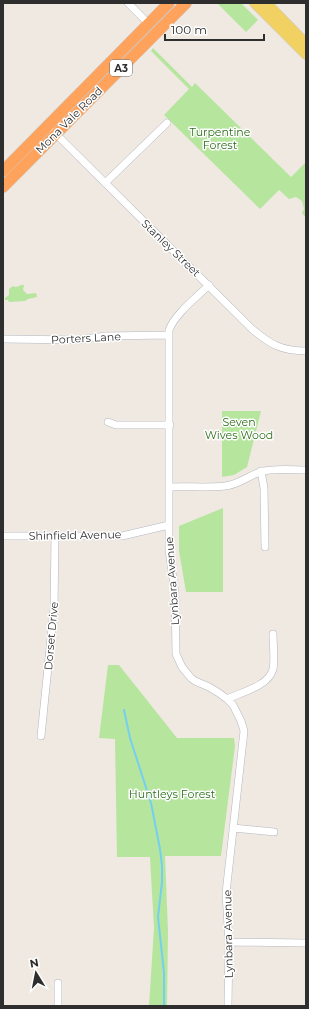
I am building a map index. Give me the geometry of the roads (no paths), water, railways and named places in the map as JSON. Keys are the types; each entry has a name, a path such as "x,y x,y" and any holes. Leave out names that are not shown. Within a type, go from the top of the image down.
{"highway":[{"name":"Mona Vale Road","path":"3,186 51,130 169,3"},
{"name":"Mona Vale Road","path":"3,171 51,130 186,3"}],"main road":[{"path":"254,3 306,55"},
{"path":"267,3 306,43"}],"street":[{"path":"128,3 148,24"},
{"path":"105,183 166,123"},
{"name":"Stanley Street","path":"51,130 252,329 269,342 284,349 306,351"},
{"name":"Lynbara Avenue","path":"209,285 174,320 169,328 169,550 175,594 176,650 178,658 182,667 191,678 209,687 227,699 235,708 244,731 226,893 229,942 228,1006"},
{"name":"Porters Lane","path":"3,339 79,340 105,336 169,335"},
{"path":"108,422 116,425 170,425"},
{"path":"169,487 226,486 262,472 276,470 306,470"},
{"path":"262,472 264,488 265,547"},
{"name":"Shinfield Avenue","path":"3,536 122,536 169,525"},
{"name":"Dorset Drive","path":"41,736 54,608 55,536"},
{"path":"227,699 260,685 271,675 273,668 273,634"},
{"path":"233,828 274,832"},
{"path":"229,942 306,943"},
{"path":"58,983 58,1006"}],"waterway":[{"path":"124,710 130,738 151,803 160,849 162,882 158,917 164,973 164,1006"}],"park label":[{"name":"Turpentine Forest","path":"220,138"},
{"name":"Seven Wives Wood","path":"239,428"},
{"name":"Huntleys Forest","path":"172,794"}]}
